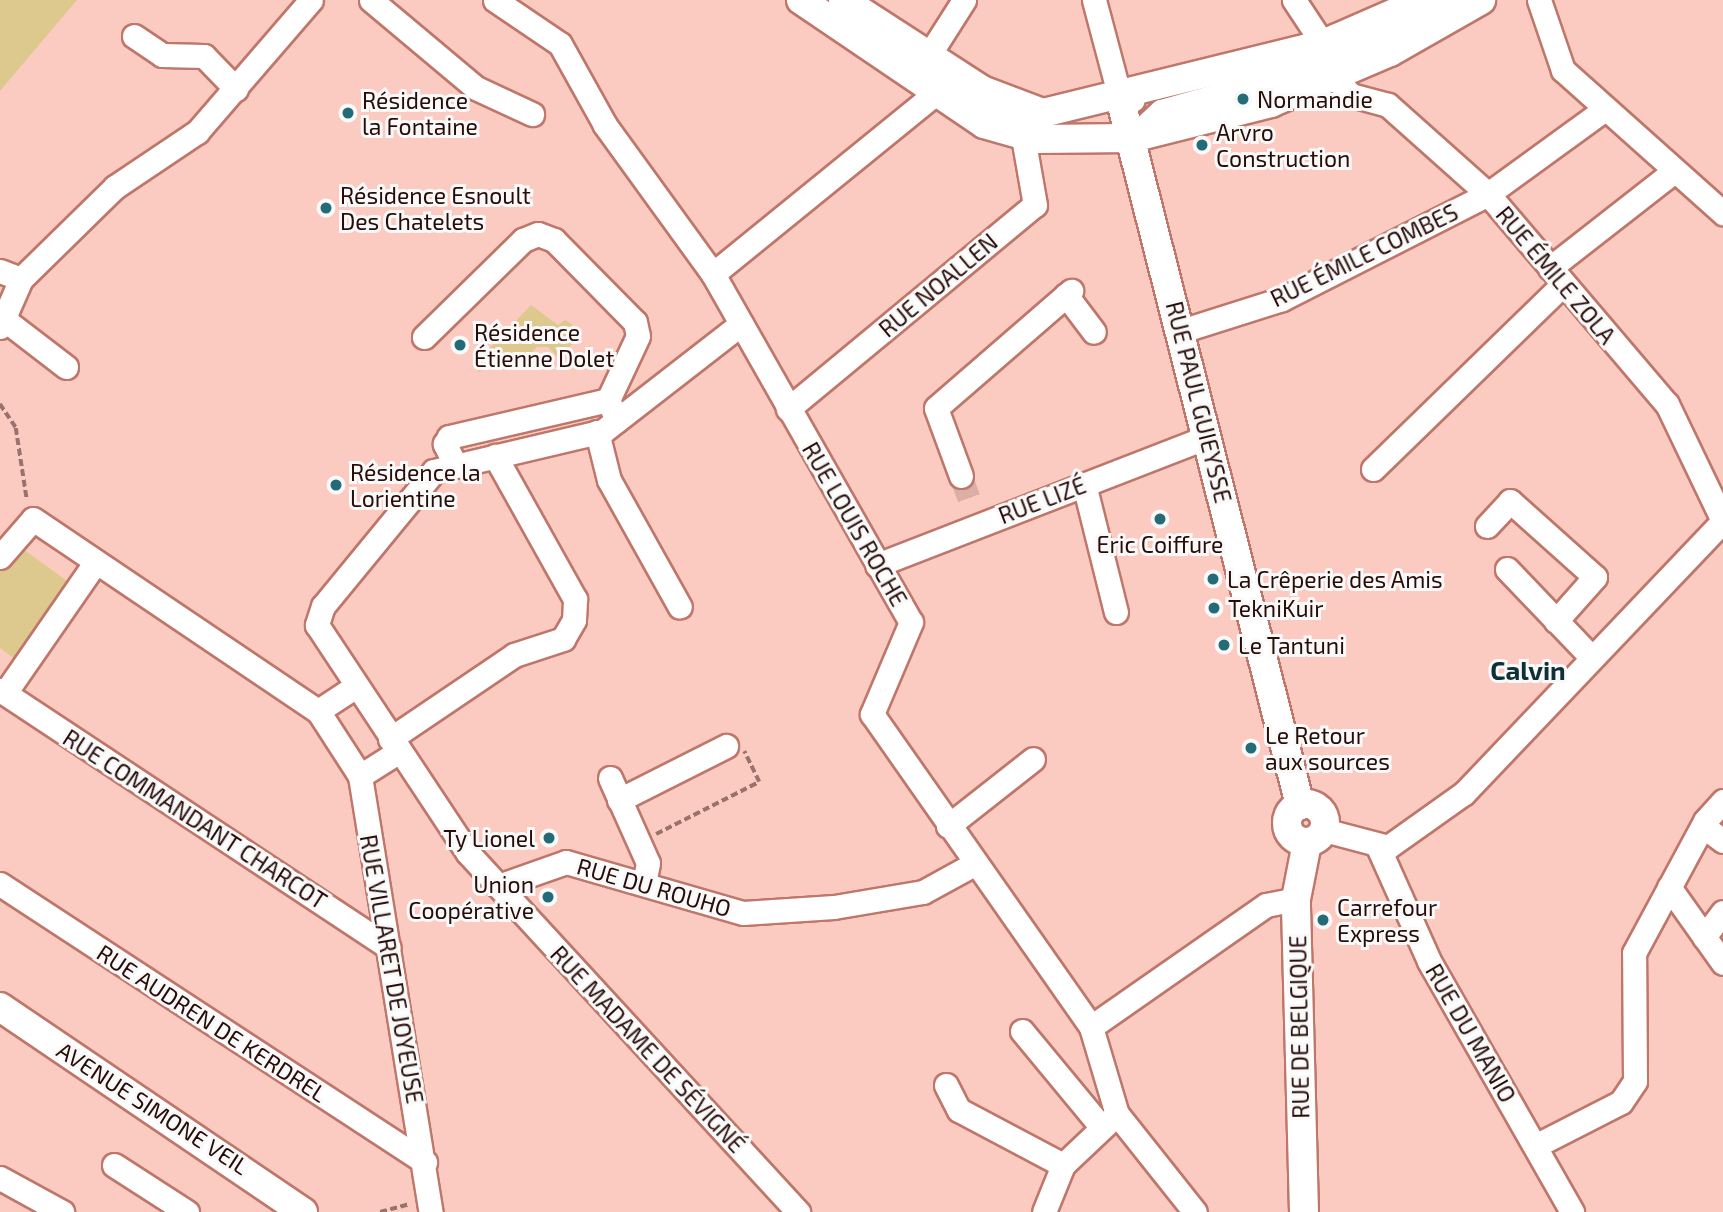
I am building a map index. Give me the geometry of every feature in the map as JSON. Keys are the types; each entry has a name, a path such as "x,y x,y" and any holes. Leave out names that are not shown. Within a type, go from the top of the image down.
{"main road":[{"path":"801,0 984,124 1023,136 1059,138 1132,138 1271,103 1335,78 1469,1"},
{"path":"844,0 929,55 1025,110 1059,111 1323,44 1424,0"},
{"name":"RUE PAUL GUIEYSSE","path":"1119,94 1300,805 1287,827 1316,837"},
{"name":"RUE DE BELGIQUE","path":"1304,1212 1296,899 1316,837"},
{"name":"AVENUE SIMONE VEIL","path":"0,1007 303,1212"}],"street":[{"path":"66,367 3,323 11,275 90,208 197,132 311,0"},
{"path":"370,0 467,81 532,114"},
{"name":"RUE LOUIS ROCHE","path":"495,0 560,44 605,125 713,274 911,622 872,714 948,827 1091,1027 1108,1119 1195,1212"},
{"path":"819,0 980,104 1059,138"},
{"path":"929,55 964,0"},
{"name":"RUE PAUL GUIEYSSE","path":"1094,0 1119,94"},
{"path":"1294,0 1323,44"},
{"path":"1539,0 1563,70 1723,213"},
{"path":"1132,138 1161,111 1321,66 1469,1"},
{"path":"134,36 162,55 204,55 236,89"},
{"name":"RUE ÉMILE ZOLA","path":"1335,78 1351,94 1388,105 1488,194 1667,404 1723,521"},
{"path":"713,274 936,93"},
{"path":"1119,94 1161,111"},
{"name":"RUE ÉMILE COMBES","path":"1181,331 1282,299 1488,194 1605,109"},
{"name":"RUE NOALLEN","path":"788,409 1035,205 1023,136"},
{"path":"1373,469 1557,276 1674,170"},
{"path":"424,337 523,240 538,234 554,240 635,321 638,336 607,418 609,480 680,607"},
{"path":"961,477 936,408 1069,293 1094,332"},
{"path":"607,418 449,437 446,444 456,466 495,456 607,418 741,324"},
{"name":"RUE LIZÉ","path":"877,565 976,514 1084,484 1207,437"},
{"path":"360,776 394,745 514,655 563,639 574,620 575,599 495,456"},
{"name":"RUE MADAME DE SÉVIGNÉ","path":"456,466 433,471 323,606 317,625 394,745 498,886 798,1212"},
{"path":"1084,484 1116,612"},
{"path":"1488,526 1510,501 1595,578 1556,621"},
{"path":"0,557 33,519"},
{"name":"RUE VILLARET DE JOYEUSE","path":"33,519 318,711 360,776 425,1162 430,1206"},
{"path":"1316,837 1379,849 1464,793 1723,521"},
{"path":"3,691 95,563"},
{"path":"1507,569 1592,658"},
{"path":"318,711 356,686"},
{"name":"RUE COMMANDANT CHARCOT","path":"3,691 389,947"},
{"path":"620,800 726,746"},
{"path":"948,827 1033,759"},
{"path":"610,778 648,863 644,884"},
{"path":"1537,1145 1621,1102 1635,1081 1634,953 1703,826 1723,801"},
{"path":"1703,826 1723,841"},
{"name":"RUE DU MANIO","path":"1379,849 1429,961 1537,1145 1572,1212"},
{"name":"RUE DU ROUHO","path":"498,886 566,862 756,912 923,892 974,864"},
{"name":"RUE AUDREN DE KERDREL","path":"0,884 425,1162"},
{"path":"1669,887 1723,963"},
{"path":"1091,1027 1266,905 1296,899"},
{"path":"1704,937 1723,912"},
{"path":"1022,1031 1108,1119 1063,1165 1044,1212"},
{"path":"946,1085 959,1110 1063,1165"},
{"path":"114,1165 187,1212"},
{"path":"0,1178 62,1212"}],"path":[{"path":"0,404 16,428 33,519"},
{"path":"653,836 760,782 744,750 726,746"},
{"path":"380,1212 430,1206"}],"shaded area":[{"path":"0,0 77,0 0,91"},
{"path":"531,305 558,325 565,320 572,324 574,343 558,357 548,347 537,347 522,362 504,356 479,372 474,366 468,371"},
{"path":"13,542 77,588 24,666 0,648 0,557"}],"tunnel":[{"path":"961,476 972,506"}],"place":[{"name":"Normandie","path":"1243,99"},
{"name":"Résidence la Fontaine","path":"348,113"},
{"name":"Arvro Construction","path":"1202,145"},
{"name":"Résidence Esnoult Des Chatelets","path":"326,208"},
{"name":"Résidence Étienne Dolet","path":"460,345"},
{"name":"Résidence la Lorientine","path":"336,485"},
{"name":"Eric Coiffure","path":"1160,519"},
{"name":"La Crêperie des Amis","path":"1213,579"},
{"name":"TekniKuir","path":"1214,608"},
{"name":"Le Tantuni","path":"1224,645"},
{"name":"Le Retour aux sources","path":"1251,748"},
{"name":"Ty Lionel","path":"549,838"},
{"name":"Union Coopérative","path":"548,897"},
{"name":"Carrefour Express","path":"1323,920"}],"district":[{"name":"Calvin","path":"1528,670"}]}
